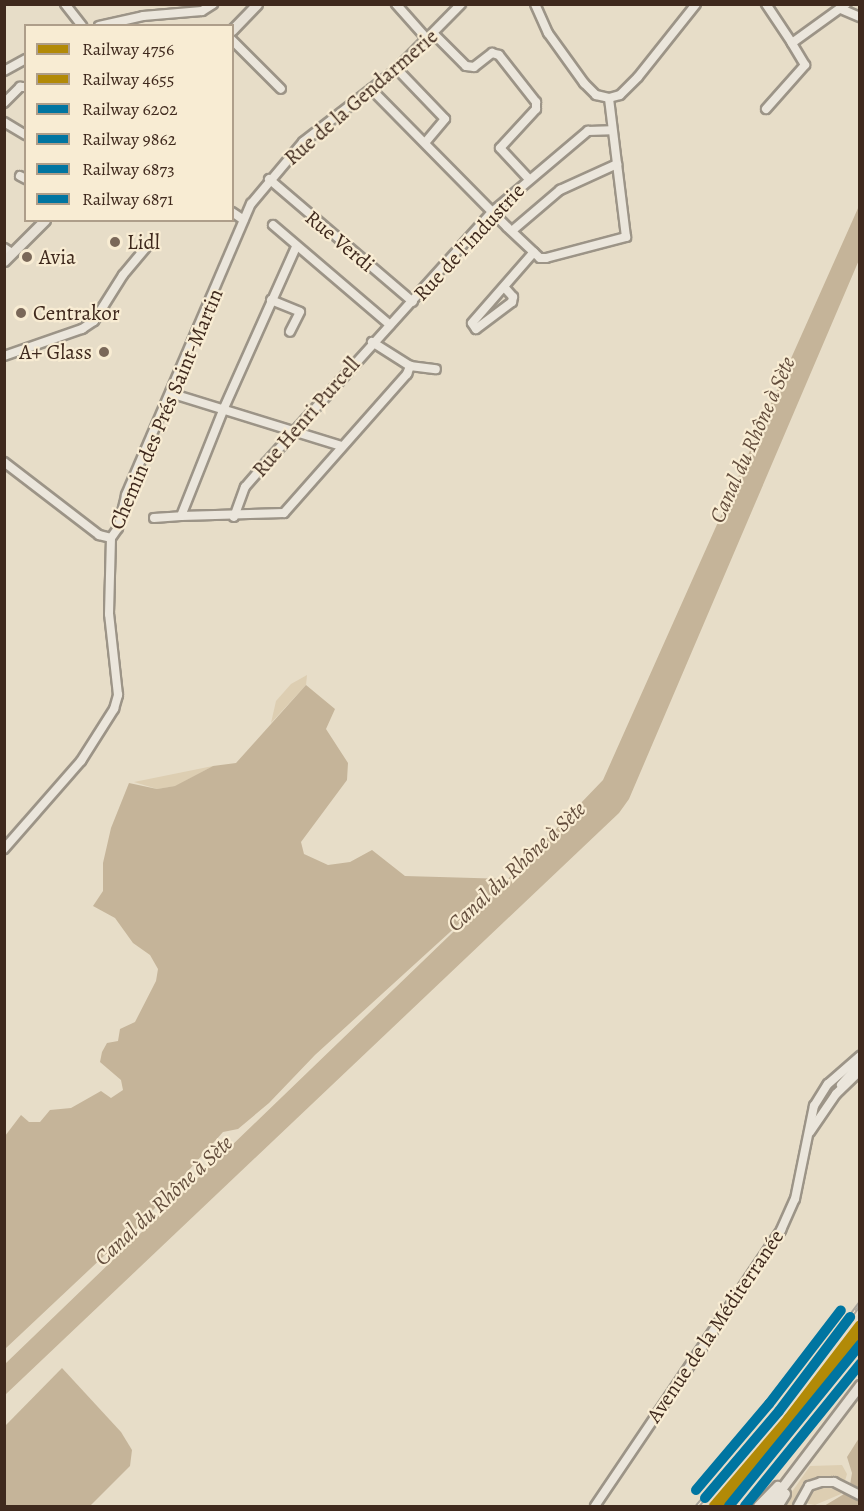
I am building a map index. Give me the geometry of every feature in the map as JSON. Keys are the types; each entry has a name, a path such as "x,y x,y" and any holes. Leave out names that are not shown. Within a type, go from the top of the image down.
{"main road":[{"path":"234,28 257,4"},
{"path":"4,261 8,250 43,222"},
{"path":"768,1506 860,1385"},
{"path":"758,1506 810,1452"},
{"path":"777,1506 810,1452"}],"street":[{"path":"65,4 80,24"},
{"path":"108,24 143,16 202,11 213,4"},
{"path":"396,4 466,66 474,67 492,53 499,55 536,102 536,109 500,148 528,178"},
{"name":"Rue de la Gendarmerie","path":"244,220 269,179 318,129 397,69 461,4"},
{"path":"535,4 548,33 584,83 594,94 609,98 620,95 638,77 696,4"},
{"path":"766,4 805,65 766,109"},
{"path":"792,43 843,7 860,17"},
{"path":"234,42 281,88"},
{"path":"4,70 24,60"},
{"path":"397,69 445,119 425,143"},
{"path":"4,103 20,87 24,87"},
{"path":"371,89 492,212 534,252 546,258 626,237 611,130 609,98"},
{"path":"4,122 24,134"},
{"name":"Rue de l'Industrie","path":"390,325 492,212 528,178 588,131 611,130"},
{"path":"513,231 560,190 617,164"},
{"name":"Rue Verdi","path":"269,179 413,302"},
{"path":"234,213 244,220"},
{"name":"Chemin des Prés Saint-Martin","path":"4,849 81,761 114,709 118,694 110,614 111,538 118,528 126,495 244,220"},
{"path":"273,225 390,325"},
{"path":"181,516 224,408 296,247"},
{"path":"4,356 82,329 94,321 123,275 146,248"},
{"path":"505,288 513,297 512,302 476,329 472,323 505,288 534,252"},
{"path":"271,300 300,312 290,332"},
{"name":"Rue Henri Purcell","path":"234,517 245,487 372,342 390,325"},
{"path":"372,342 410,366 436,369"},
{"path":"154,518 234,517 284,513 410,366"},
{"path":"170,393 341,446"},
{"path":"4,462 99,535 111,538"},
{"name":"Avenue de la Méditerranée","path":"810,1134 856,1066 860,1056"},
{"name":"Avenue de la Méditerranée","path":"595,1506 781,1230 795,1199 814,1106 828,1084 856,1066"},
{"path":"798,1506 809,1486 821,1482 846,1488 860,1495"}],"shaded area":[{"path":"859,206 859,260 629,799 619,813 5,1395 5,1364 505,882 315,1055 269,1103 238,1129 223,1132 120,1247 106,1254 5,1349 5,1136 21,1115 29,1122 40,1122 50,1110 71,1108 101,1091 111,1098 123,1090 121,1080 100,1062 102,1052 107,1043 118,1041 120,1029 135,1022 156,981 158,969 150,955 133,943 115,918 93,906 103,891 103,863 111,828 129,783 157,789 175,786 213,766 236,763 306,685 335,709 326,729 348,763 347,780 301,842 304,854 328,865 350,862 372,850 405,876 508,879 603,780"},
{"path":"307,675 306,685 271,723 276,701 291,684"},
{"path":"213,766 176,786 157,789 134,782"},
{"path":"62,1368 121,1432 132,1450 130,1466 90,1506 5,1506 5,1426"},
{"path":"859,1438 859,1506 824,1506 849,1491 852,1473 847,1457"},
{"path":"842,1465 847,1474 841,1494 815,1505 804,1503 812,1491 825,1487 835,1489 839,1480 815,1479 801,1488 792,1506 782,1506 810,1466"}],"railway":[{"path":"697,1506 792,1394 860,1303"}],"rail line":[{"name":"6871","path":"696,1490 769,1404 841,1310"},
{"name":"9862","path":"705,1498 779,1411 850,1317"},
{"name":"4655","path":"714,1506 788,1419 860,1325"},
{"name":"4756","path":"719,1506 792,1421 860,1332"},
{"name":"6202","path":"729,1506 860,1345"},
{"name":"6873","path":"745,1506 860,1364"}],"place":[{"name":"Lidl","path":"115,242"},
{"name":"Avia","path":"27,257"},
{"name":"Centrakor","path":"21,313"},
{"name":"A+ Glass","path":"104,352"}],"water label":[{"name":"Canal du Rhône à Sète","path":"753,440"},
{"name":"Canal du Rhône à Sète","path":"517,867"},
{"name":"Canal du Rhône à Sète","path":"164,1201"}]}
